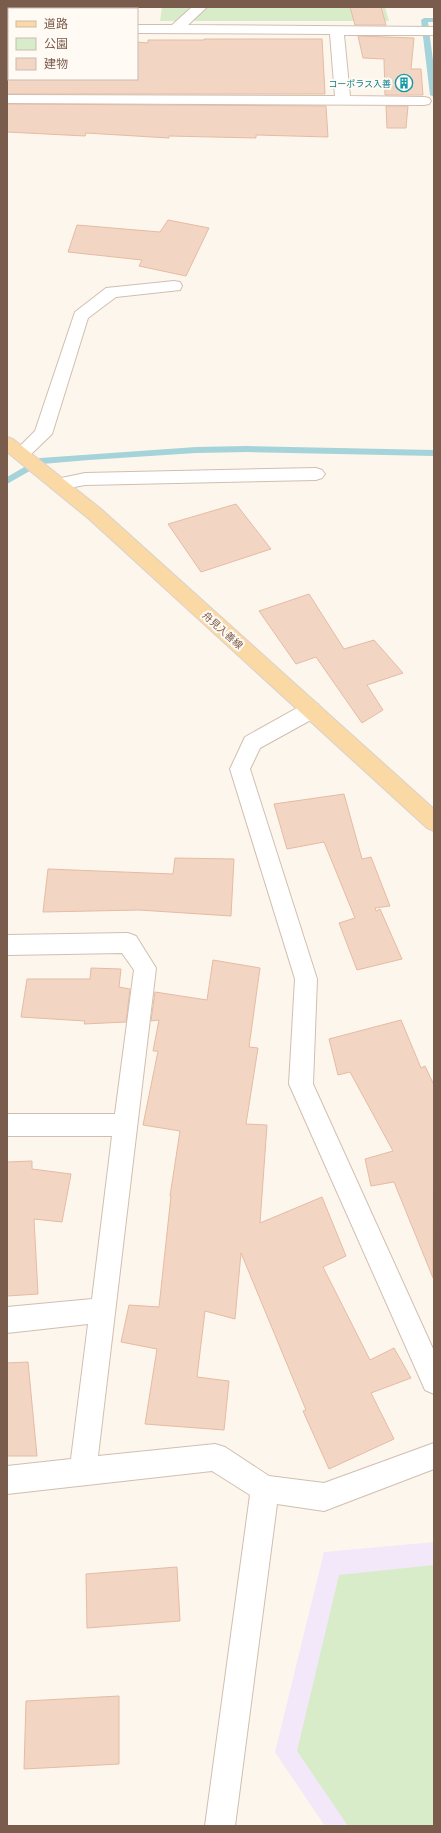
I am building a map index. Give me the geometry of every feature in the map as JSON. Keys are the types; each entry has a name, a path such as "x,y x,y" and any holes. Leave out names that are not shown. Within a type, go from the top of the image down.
{"main road":[{"name":"舟見入善線","path":"14,449 95,514 434,822"}],"street":[{"path":"176,29 200,7"},
{"path":"138,29 434,31"},
{"path":"336,30 343,100"},
{"path":"7,99 424,101"},
{"path":"14,449 42,434 81,316 112,292 174,286"},
{"path":"58,484 85,479 316,474"},
{"path":"311,710 252,744 240,769 306,979 301,1084 434,1381"},
{"path":"7,945 128,943 145,968 83,1472"},
{"path":"7,1125 126,1125"},
{"path":"7,1320 103,1310"},
{"path":"7,1480 215,1457 265,1489 324,1497 434,1456"},
{"path":"220,1826 265,1489"}],"shaded area":[{"path":"434,1542 434,1826 325,1826 275,1752 324,1552"}],"green space":[{"path":"162,7 385,7 389,21 160,21"},
{"path":"434,1565 434,1826 348,1826 297,1751 339,1575"}],"building":[{"path":"350,7 381,7 386,25 355,25"},
{"path":"358,36 414,38 411,69 421,69 423,95 385,95 384,59 363,58"},
{"path":"322,39 325,94 7,94 7,79 138,80 138,42 148,43 148,40"},
{"path":"7,104 326,106 328,137 256,135 256,138 169,136 169,138 86,133 85,136 7,132"},
{"path":"386,106 408,106 406,128 387,128"},
{"path":"168,220 209,228 186,276 139,266 142,260 68,252 77,225 160,232"},
{"path":"236,504 271,549 201,572 168,524"},
{"path":"309,594 344,649 374,640 403,673 367,685 383,710 362,723 316,657 296,664 259,611"},
{"path":"344,794 362,859 371,857 390,906 375,908 376,911 380,909 402,959 357,970 339,923 355,918 324,842 287,849 274,804"},
{"path":"175,858 234,859 231,916 139,910 43,912 48,869 173,874"},
{"path":"213,960 260,968 249,1047 258,1048 246,1124 267,1125 260,1223 322,1197 346,1256 323,1267 370,1360 394,1348 411,1378 371,1393 394,1439 329,1469 303,1411 306,1410 241,1253 235,1319 205,1311 197,1377 229,1381 224,1430 145,1424 157,1349 121,1342 129,1305 159,1307 170,1196 180,1131 143,1125 158,1051 153,1051 159,1020 151,1021 155,992 207,1000"},
{"path":"91,968 121,969 119,987 130,989 126,1022 84,1024 85,1021 21,1017 27,979 90,979"},
{"path":"401,1020 421,1068 425,1066 434,1085 433,1278 394,1182 371,1186 365,1159 393,1151 350,1072 338,1075 329,1039"},
{"path":"32,1161 32,1169 71,1174 62,1222 34,1219 38,1294 7,1296 7,1162"},
{"path":"28,1362 37,1456 7,1456 7,1363"},
{"path":"177,1567 180,1621 87,1628 86,1574"},
{"path":"119,1696 119,1764 24,1769 26,1701"}],"waterway":[{"path":"434,20 424,20 434,95"},
{"path":"7,481 40,461 89,457 196,450 247,449 434,453"}],"place":[{"name":"コーポラス入善","path":"404,83"}]}
